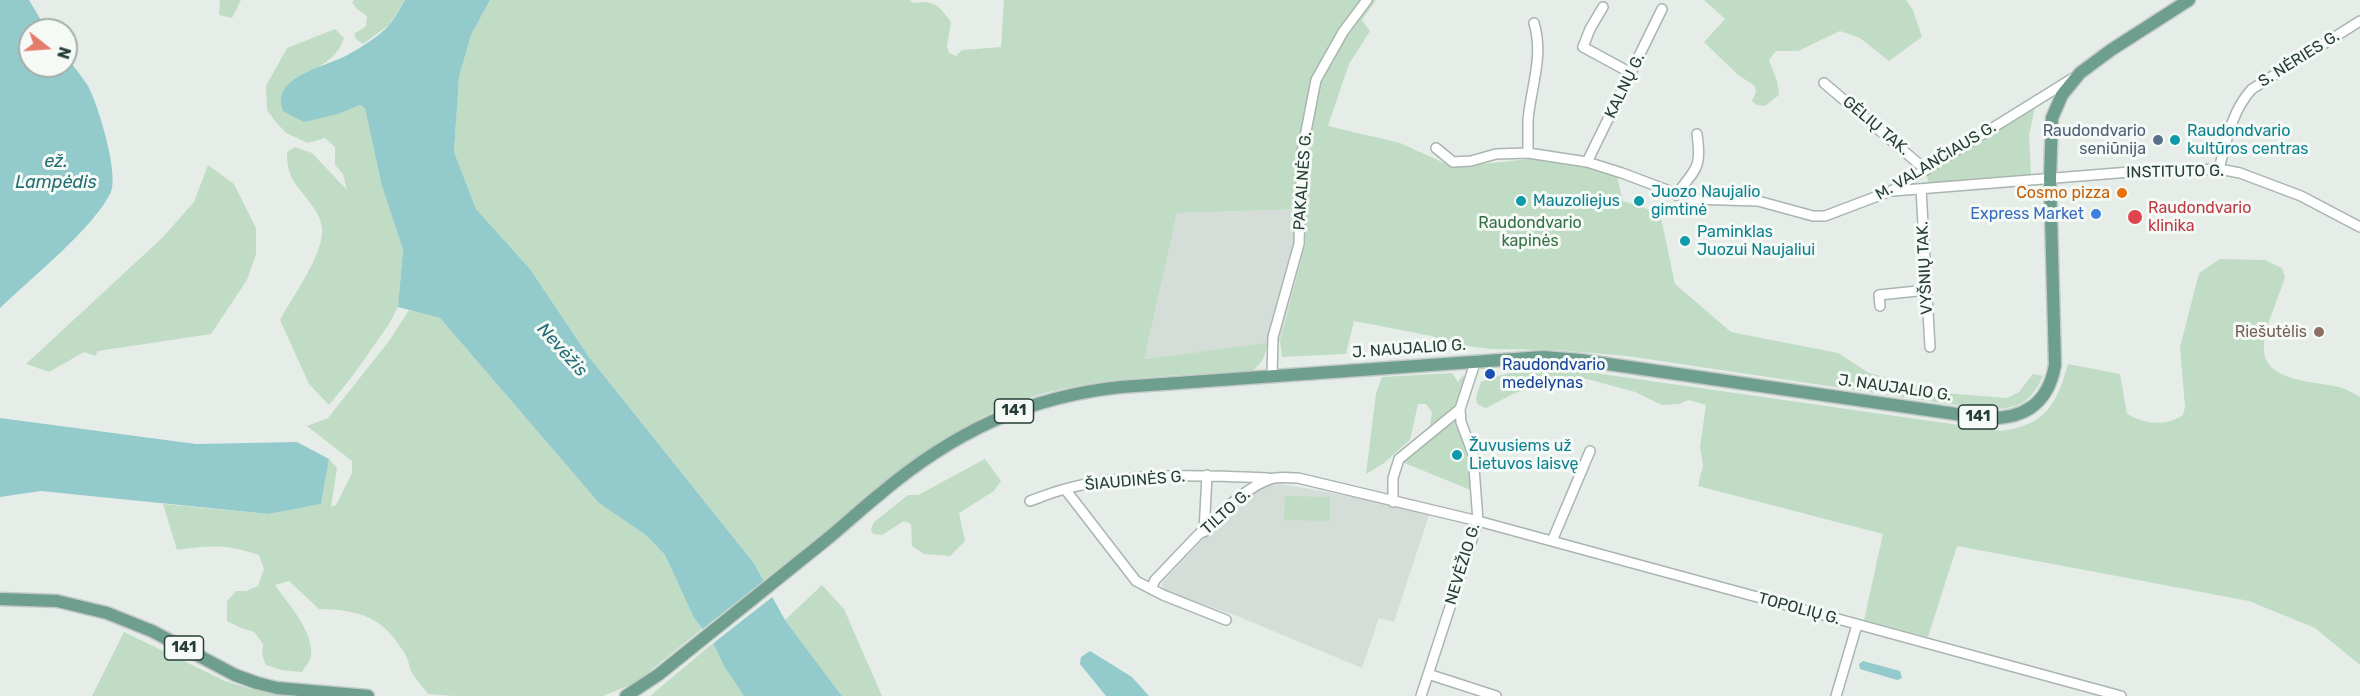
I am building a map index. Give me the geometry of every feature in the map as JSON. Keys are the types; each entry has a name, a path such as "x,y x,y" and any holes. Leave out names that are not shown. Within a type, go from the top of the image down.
{"main road":[{"name":"J. NAUJALIO G.","path":"1272,375 1476,360 1560,357 1984,418 2012,417 2037,403 2050,386 2055,365 2050,178 2052,118 2062,95 2080,73 2111,50 2189,0"},
{"name":"141","path":"626,696 675,662 801,561 881,493 933,453 971,430 1018,409 1067,394 1095,389 1272,375"},
{"name":"141","path":"0,599 57,601 107,613 152,631 235,675 257,683 277,688 368,696"}],"street":[{"name":"PAKALNĖS G.","path":"1272,375 1273,338 1299,244 1302,152 1316,80 1343,32 1367,0"},
{"path":"1603,7 1590,29 1584,47 1631,73"},
{"name":"KALNŲ G.","path":"1587,162 1662,9"},
{"name":"S. NĖRIES G.","path":"2218,170 2231,126 2245,97 2252,89 2360,21"},
{"path":"1528,153 1528,120 1539,55 1534,23"},
{"name":"M. VALANČIAUS G.","path":"1436,148 1453,162 1471,161 1496,154 1528,153 1587,162 1622,173 1676,195 1703,201 1758,201 1813,216 1825,216 1891,192 2080,73"},
{"name":"GĖLIŲ TAK.","path":"1824,83 1919,161 1926,170"},
{"path":"1676,195 1699,164 1697,134"},
{"name":"INSTITUTO G.","path":"1891,192 2141,171 2218,170 2240,173 2301,196 2360,227"},
{"name":"VYŠNIŲ TAK.","path":"1921,189 1930,347"},
{"path":"1880,306 1878,295 1927,290"},
{"name":"NEVĖŽIO G.","path":"1420,696 1478,521 1476,468 1461,422 1461,409 1476,360"},
{"path":"1393,502 1393,478 1399,459 1461,409"},
{"path":"1552,541 1590,451"},
{"name":"ŠIAUDINĖS G.","path":"1030,501 1065,489 1115,480 1207,475 1273,478"},
{"name":"ŠIAUDINĖS G.","path":"1204,532 1207,475"},
{"name":"TILTO G.","path":"1151,589 1155,580 1237,498 1273,478 1298,478 1478,521"},
{"path":"1065,489 1136,581 1226,620"},
{"name":"TOPOLIŲ G.","path":"1478,521 2121,696"},
{"path":"1836,696 1857,625"},
{"path":"1428,674 1496,696"}],"shaded area":[{"path":"1306,209 1306,241 1280,342 1143,359 1177,213"},
{"path":"1281,484 1384,502 1429,515 1394,622 1379,618 1362,668 1237,616 1163,591 1162,583 1240,499 1268,485"}],"green space":[{"path":"220,0 241,0 232,18 219,15"},
{"path":"354,0 404,1 389,25 363,44 356,39 354,34 366,26 367,16 357,9 352,2"},
{"name":"Raudondvario kapinės","path":"490,0 910,0 913,3 927,2 936,5 951,22 947,46 949,53 956,56 962,50 1001,47 1004,0 1376,0 1362,20 1370,31 1349,64 1328,126 1400,143 1453,167 1530,159 1581,165 1617,177 1623,201 1660,213 1675,284 1731,332 1838,353 1869,373 1944,393 2007,398 2019,392 2033,374 2043,376 2033,393 2022,403 2008,408 1989,410 1627,356 1557,350 1491,349 1450,344 1432,336 1354,321 1346,354 1282,357 1280,342 1306,241 1306,209 1177,213 1144,359 1268,343 1263,359 1252,372 1133,378 1074,386 1017,402 986,415 956,431 901,469 798,557 796,555 763,581 753,562 589,357 530,269 476,209 454,152 459,77 471,35"},
{"path":"1704,0 1906,0 1913,10 1922,37 1889,61 1860,38 1840,31 1798,51 1776,51 1769,60 1777,81 1779,95 1765,106 1757,105 1752,101 1756,92 1755,86 1738,75 1704,42 1725,19"},
{"path":"335,29 344,38 333,57 302,75 338,114 360,105 366,108 382,186 403,250 398,307 389,324 354,374 329,405 309,384 280,320 313,263 322,229 315,210 292,179 288,168 287,152 295,147 312,153 347,190 343,174 335,165 335,147 325,138 308,143 286,133 267,110 266,86 287,48"},
{"path":"2035,107 2029,135 2031,176 1928,183 1927,176 1933,169"},
{"path":"208,165 234,184 256,228 256,254 247,280 211,334 98,351 95,356 84,352 49,372 26,364 162,238 194,202"},
{"path":"2220,259 2265,260 2282,268 2285,277 2264,344 2265,357 2270,366 2290,378 2339,387 2360,397 2360,665 2315,628 2249,601 1957,546 1928,637 1864,620 1883,534 1698,486 1703,465 1700,447 1706,405 1688,400 1679,404 1662,405 1635,392 1587,379 1564,379 1515,393 1486,408 1477,404 1476,397 1481,382 1494,377 1530,370 1581,371 2001,431 2029,424 2047,411 2059,391 2068,364 2120,374 2127,414 2148,422 2163,423 2183,415 2185,407 2180,347 2199,273"},
{"path":"409,310 440,318 599,503 647,536 665,555 694,618 702,629 635,683 603,696 428,694 411,671 406,656 397,641 379,624 370,618 347,611 319,609 289,581 275,585 306,630 311,651 310,660 302,672 281,670 266,665 262,655 263,644 254,632 227,621 227,601 236,591 246,591 258,586 264,569 259,555 219,546 177,550 163,504 269,514 321,504 329,459 337,468 331,507 336,505 352,473 352,461 307,426 328,418 389,341"},
{"path":"1452,373 1458,382 1463,375 1465,379 1460,396 1453,408 1429,430 1432,413 1426,404 1418,404 1410,440 1384,463 1366,474 1376,393 1382,377"},
{"path":"1454,418 1468,448 1473,491 1402,462"},
{"path":"985,459 1001,481 994,491 959,513 965,541 950,556 924,554 912,546 911,524 904,521 882,535 873,534 871,529 874,522 908,495 918,495"},
{"path":"1285,496 1330,497 1330,521 1284,520"},
{"path":"822,585 844,609 882,696 842,696 785,620"},
{"path":"124,632 225,681 283,696 92,696"},
{"path":"713,643 724,666 744,696 650,696"}],"water":[{"name":"ež. Lampėdis","path":"0,0 29,0 40,18 18,18 18,78 78,78 78,72 88,86 97,107 110,155 113,183 111,192 90,222 0,308"},
{"name":"Nevėžis","path":"405,0 490,0 471,35 459,77 454,152 476,209 530,269 589,357 753,562 785,620 842,696 744,696 724,666 713,643 694,618 665,555 647,536 599,503 440,318 398,307 403,250 382,186 365,108 360,105 338,114 304,122 283,111 281,99 285,89 303,74 340,59 376,36 390,24"},
{"path":"0,418 196,444 297,442 329,459 321,504 269,514 41,491 0,497"},
{"path":"1090,651 1132,677 1149,696 1106,696 1080,664 1081,657"},
{"path":"1863,661 1900,671 1902,678 1897,680 1860,669 1859,664"}],"pier":[{"path":"766,579 775,595 711,645 700,631"}],"place":[{"name":"Raudondvario seniūnija","path":"2158,140"},
{"name":"Raudondvario kultūros centras","path":"2175,140"},
{"name":"Cosmo pizza","path":"2122,193"},
{"name":"Mauzoliejus","path":"1521,201"},
{"name":"Juozo Naujalio gimtinė","path":"1639,201"},
{"name":"Express Market","path":"2096,214"},
{"name":"Raudondvario klinika","path":"2135,217"},
{"name":"Paminklas Juozui Naujaliui","path":"1685,241"},
{"name":"Riešutėlis","path":"2319,332"},
{"name":"Raudondvario medelynas","path":"1490,374"},
{"name":"Žuvusiems už Lietuvos laisvę","path":"1457,455"}]}
